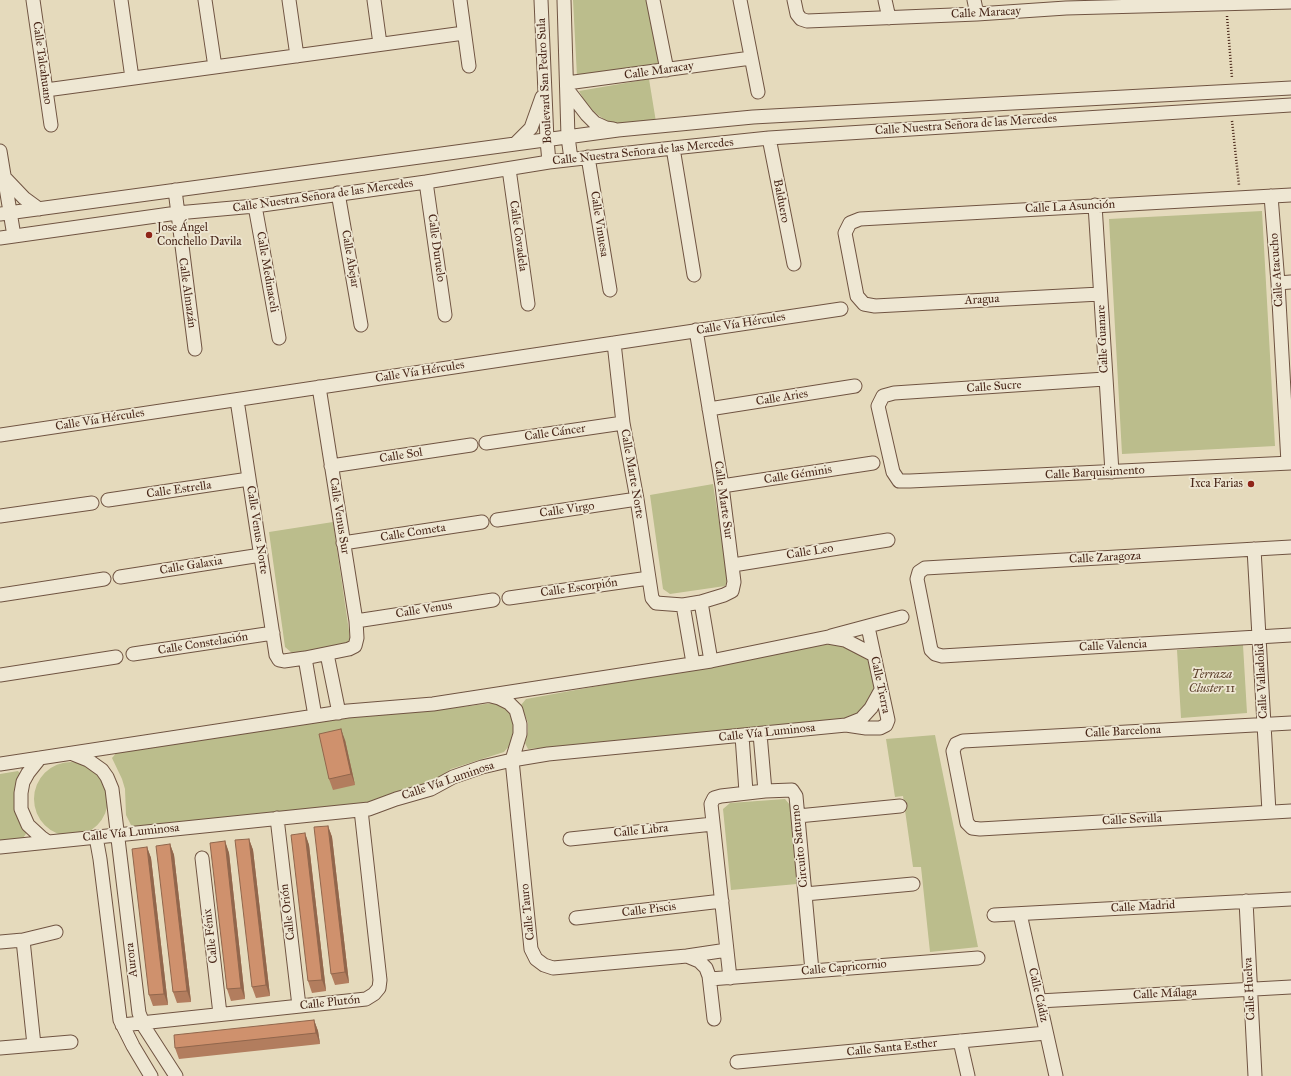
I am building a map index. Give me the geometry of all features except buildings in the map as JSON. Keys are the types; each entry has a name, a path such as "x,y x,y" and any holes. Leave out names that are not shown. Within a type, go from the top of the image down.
{"street":[{"name":"Calle Talcahuano","path":"34,0 51,125"},
{"path":"121,0 132,78"},
{"path":"205,0 215,67"},
{"path":"289,0 296,56"},
{"path":"374,0 380,44"},
{"path":"460,0 469,66"},
{"name":"Boulevard San Pedro Sula","path":"541,0 549,162"},
{"name":"Boulevard San Pedro Sula","path":"564,0 570,159"},
{"path":"653,0 667,70"},
{"path":"740,0 758,92"},
{"name":"Calle Maracay","path":"794,0 797,14 800,19 807,21 977,14 1065,4 1226,4 1291,2"},
{"path":"886,0 889,18"},
{"path":"974,0 977,14"},
{"path":"46,90 464,33"},
{"name":"Calle Maracay","path":"567,86 751,58"},
{"path":"567,86 580,108 595,122 606,128 618,130"},
{"name":"Calle Nuestra Señora de las Mercedes","path":"5,213 618,130 753,116 1291,88"},
{"path":"515,144 531,128 545,90"},
{"path":"1231,108 1233,91"},
{"name":"Calle Nuestra Señora de las Mercedes","path":"0,238 177,213 255,206 338,193 426,182 570,159 673,148 762,139 1291,105"},
{"name":"Balduero","path":"753,116 762,139 794,264"},
{"path":"673,148 694,275"},
{"path":"0,151 4,177 5,213 14,236"},
{"name":"Calle Vinuesa","path":"588,157 610,290"},
{"name":"Calle Covadela","path":"508,169 528,304"},
{"path":"4,177 24,198 39,209"},
{"name":"Calle Duruelo","path":"426,182 445,315"},
{"name":"Calle Almazán","path":"175,190 195,348"},
{"name":"Calle Abejar","path":"338,193 361,325"},
{"name":"Calle La Asunción","path":"864,304 857,296 845,233 850,223 860,219 1291,195"},
{"name":"Calle Atacucho","path":"1271,196 1285,283 1289,463"},
{"name":"Calle Guanare","path":"1096,205 1105,379 1112,472"},
{"name":"Calle Medinaceli","path":"255,206 279,338"},
{"name":"Aragua","path":"864,304 875,306 1100,294"},
{"name":"Calle Vía Hércules","path":"0,435 840,309"},
{"name":"Calle Marte Sur","path":"656,604 683,605 701,602 732,591 734,582 722,486 696,330"},
{"name":"Calle Marte Norte","path":"614,343 623,422 637,499 652,598 656,604"},
{"name":"Calle Sucre","path":"899,481 893,472 878,406 883,396 901,393 1105,379"},
{"name":"Calle Aries","path":"709,409 855,386"},
{"name":"Calle Venus Sur","path":"319,387 356,621 357,638 355,646 349,649 327,654"},
{"name":"Calle Venus Norte","path":"237,400 276,655 279,660 284,661 305,658"},
{"name":"Calle Cáncer","path":"486,443 623,422"},
{"name":"Calle Sol","path":"331,466 471,445"},
{"name":"Calle Barquisimento","path":"899,481 1289,463"},
{"name":"Calle Géminis","path":"722,486 873,464"},
{"name":"Calle Estrella","path":"108,500 249,479"},
{"name":"Calle Virgo","path":"497,520 637,499"},
{"path":"0,516 92,503"},
{"name":"Calle Cometa","path":"344,543 482,522"},
{"name":"Calle Leo","path":"733,565 888,540"},
{"name":"Calle Zaragoza","path":"935,654 931,650 917,579 919,572 925,568 1291,547"},
{"name":"Calle Valladolid","path":"1254,549 1269,812"},
{"name":"Calle Galaxia","path":"120,577 261,555"},
{"name":"Calle Escorpión","path":"509,598 649,578"},
{"path":"0,595 104,579"},
{"name":"Calle Venus","path":"356,621 493,600"},
{"path":"701,602 711,660"},
{"path":"683,605 693,663"},
{"path":"0,764 315,716 434,704 693,663 828,637 902,617"},
{"name":"Calle Tierra","path":"846,725 866,728 880,728 886,725 888,720 868,627"},
{"name":"Calle Constelación","path":"133,654 273,633"},
{"name":"Calle Valencia","path":"935,654 950,655 1291,636"},
{"path":"828,637 845,640 874,655"},
{"path":"315,716 305,658 327,654 339,713"},
{"path":"0,675 116,657"},
{"name":"Calle Vía Luminosa","path":"0,847 368,809 430,789 453,777 482,767 512,760 548,754 846,725 861,719 871,708 881,690"},
{"path":"487,696 499,698 509,703 516,710 520,724 520,734 517,749 512,760"},
{"name":"Calle Barcelona","path":"972,828 967,823 953,751 956,744 963,741 1291,723"},
{"path":"760,734 765,791"},
{"path":"742,736 746,792"},
{"path":"70,754 88,760 102,770 107,777 114,799 116,835"},
{"path":"40,758 23,782 20,793 21,809 28,825 48,842"},
{"name":"Calle Tauro","path":"512,760 531,950 536,959 544,965 553,968 687,956 727,950"},
{"name":"Circuito Saturno","path":"730,978 711,804 714,798 746,792 792,790 796,796 812,971"},
{"path":"798,816 900,806"},
{"name":"Calle Plutón","path":"122,1025 366,999 374,994 379,988 379,970 361,810"},
{"name":"Calle Sevilla","path":"972,828 980,829 1291,811"},
{"name":"Calle Orión","path":"277,818 299,1006"},
{"name":"Calle Libra","path":"570,839 713,824"},
{"name":"Aurora","path":"116,835 139,1013 142,1022 176,1076"},
{"name":"Aurora","path":"96,837 100,859 118,1011 122,1025 151,1076"},
{"name":"Calle Fénix","path":"202,858 220,1014"},
{"path":"805,894 913,884"},
{"name":"Calle Madrid","path":"994,915 1291,899"},
{"name":"Calle Piscis","path":"576,918 722,901"},
{"name":"Calle Huelva","path":"1246,901 1255,1076"},
{"name":"Calle Cádiz","path":"1020,914 1056,1076"},
{"path":"0,942 23,940 56,932"},
{"path":"23,940 34,1044"},
{"path":"687,956 699,961 706,968 710,979 714,1019"},
{"name":"Calle Capricornio","path":"710,979 978,958"},
{"name":"Calle Málaga","path":"1039,1001 1291,987"},
{"name":"Calle Santa Esther","path":"737,1062 1046,1033"},
{"path":"960,1041 968,1076"},
{"path":"0,1048 71,1042"}],"path":[{"path":"1226,4 1233,91"},
{"path":"1231,108 1240,198"}],"green space":[{"path":"573,0 647,0 659,66 577,77"},
{"path":"649,79 656,122 611,124 587,105 579,91"},
{"path":"1262,211 1275,446 1122,454 1109,219"},
{"path":"713,484 728,579 725,586 670,594 663,589 650,495"},
{"path":"333,522 350,638 347,645 292,653 285,647 269,532"},
{"path":"835,643 868,658 876,679 875,693 865,709 845,721 528,749 525,743 528,732 528,723 521,705 526,699"},
{"name":"Terraza Cluster 11","path":"1243,645 1247,713 1181,718 1177,650"},
{"path":"494,703 511,710 517,727 510,745 504,752 451,769 424,788 368,804 139,830 131,825 126,815 125,789 112,758 117,752 317,721"},
{"path":"935,735 978,947 930,952 921,867 913,867 903,796 895,797 886,739"},
{"path":"64,762 78,762 92,768 102,778 108,792 108,806 102,820 92,830 78,836 64,836 50,830 40,820 34,806 34,792 40,778 50,768"},
{"path":"18,771 21,775 27,832 22,840 0,842 0,774"},
{"path":"785,799 790,805 797,884 731,890 723,809 730,803"}],"place":[{"name":"Jose Ángel Conchello Davila","path":"149,235"},
{"name":"Ixca Farias","path":"1251,484"}]}
